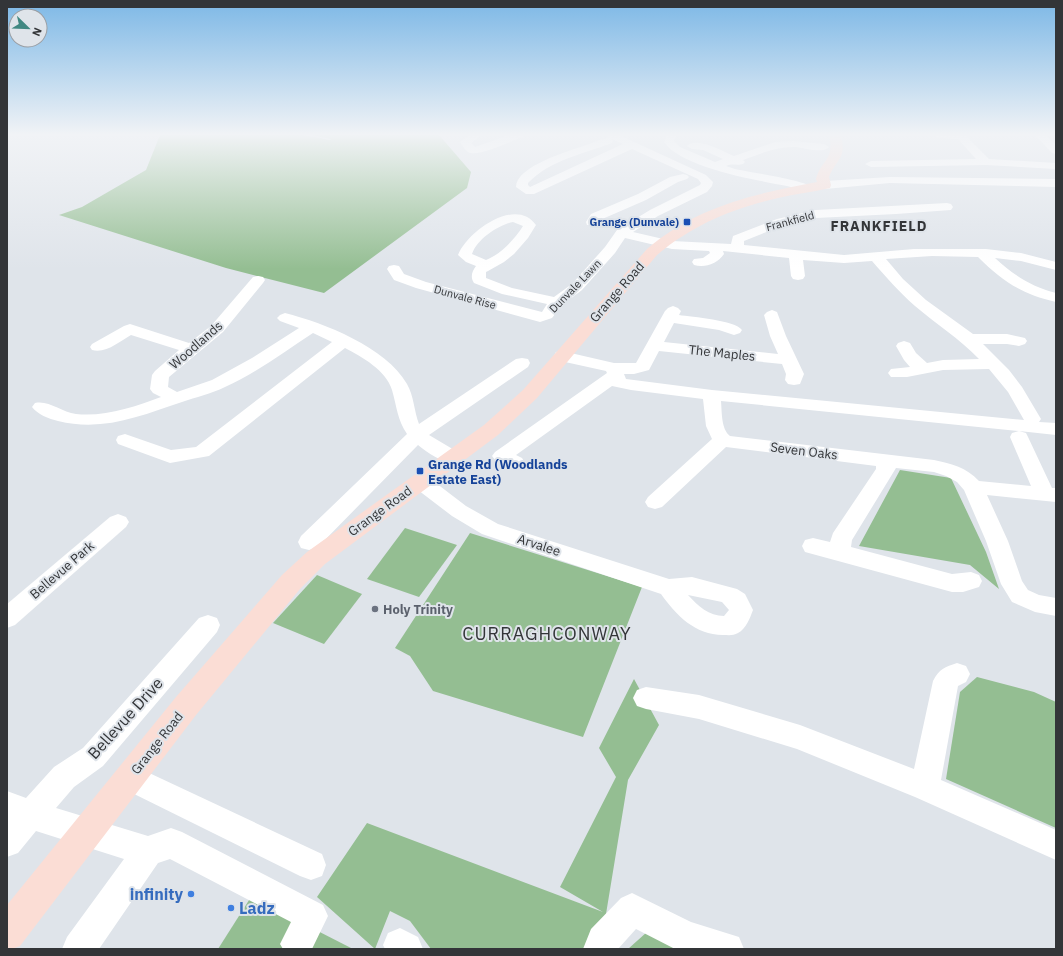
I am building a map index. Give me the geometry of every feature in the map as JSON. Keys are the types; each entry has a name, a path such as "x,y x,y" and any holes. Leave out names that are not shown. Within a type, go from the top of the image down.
{"main road":[{"path":"822,180 825,185"},
{"name":"Grange Road","path":"7,933 186,706 291,582 316,558 491,430 530,394 661,243 672,234 777,183 807,188 825,185"}],"street":[{"path":"524,180 522,187 526,192 557,180"},
{"path":"592,222 595,218 628,204 673,180"},
{"name":"Dunvale Lawn","path":"540,317 547,315 557,302 576,287 594,268 622,233 654,213 703,189 707,182 705,180"},
{"path":"762,180 777,183"},
{"path":"773,180 777,183"},
{"path":"825,185 890,180 1056,183"},
{"path":"628,204 654,213"},
{"name":"Frankfield","path":"737,248 738,240 750,233 781,221 802,216 826,213 929,211 947,207"},
{"path":"622,233 661,243"},
{"name":"Frankfield","path":"661,243 672,245 737,248 844,259 879,252 913,253 1010,247"},
{"path":"699,262 706,262 713,258 717,254 715,247"},
{"path":"972,249 1014,282 1037,293 1056,298"},
{"name":"Frankfield","path":"972,249 1006,254 1056,266"},
{"path":"879,252 898,282 921,303 969,339 1003,374 1016,391 1032,419"},
{"path":"796,255 798,276"},
{"path":"485,264 479,272 479,280 488,285 557,302"},
{"name":"Dunvale Rise","path":"394,269 399,277 421,285 540,317"},
{"name":"Woodlands","path":"175,398 159,389 161,375 191,349 217,330 258,280"},
{"name":"The Maples","path":"615,371 634,369 643,366 671,314 734,330"},
{"path":"772,315 770,336 789,360 795,374 794,380"},
{"path":"285,318 312,327 343,341 382,364 398,383 408,418 418,434 430,446 454,458"},
{"path":"41,407 61,416 87,421 136,413 218,384 258,362 312,327"},
{"path":"98,347 130,329 191,349"},
{"path":"969,339 1007,339 1019,341"},
{"path":"125,440 170,457 202,452 343,341"},
{"name":"The Maples","path":"654,346 789,360"},
{"path":"904,346 906,352 924,369"},
{"path":"562,356 615,371"},
{"path":"309,542 418,434 522,363"},
{"path":"897,373 915,372 955,364 992,364"},
{"path":"615,371 618,382 712,395 1056,428"},
{"path":"515,463 502,456 615,371"},
{"path":"655,502 723,440 718,436 715,426 712,395"},
{"path":"1020,437 1051,495"},
{"name":"Seven Oaks","path":"723,440 735,443 934,466 964,477 973,487 997,541 1012,584 1020,596 1035,603 1056,607"},
{"path":"840,552 841,540 886,469 885,460"},
{"name":"Arvalee","path":"421,482 459,511 490,529 669,588"},
{"path":"973,487 1051,495"},
{"name":"Bellevue Park","path":"7,618 118,522"},
{"path":"813,546 952,583 971,581"},
{"name":"Bellevue Drive","path":"7,842 19,810 64,776 93,757 208,625"},
{"path":"925,787 946,681 951,676 958,674"},
{"path":"646,698 699,708 800,737 925,787 1056,845"},
{"path":"130,777 311,865"},
{"path":"19,810 148,851"},
{"path":"79,949 148,851 171,843 312,916 297,944"},
{"path":"600,949 603,941 632,909 686,937 727,949"}],"green space":[{"path":"129,180 469,180 467,188 324,293 226,268 59,215 82,207"},
{"path":"900,470 951,478 986,552 999,589 970,565 859,546"},
{"path":"405,528 457,545 419,597 367,579"},
{"path":"470,533 642,587 583,737 433,691 410,656 395,648"},
{"path":"317,575 362,594 324,644 273,623"},
{"path":"977,677 1034,692 1056,702 1056,828 946,779 960,692"},
{"path":"634,679 659,725 628,780 606,914 589,949 431,949 410,921 390,911 375,949 317,897 367,823 603,912 560,887 616,777 599,748"},
{"path":"251,897 353,949 218,949"},
{"path":"647,932 689,949 628,949"}],"place":[{"name":"Grange (Dunvale)","path":"687,222"},
{"name":"Grange Rd (Woodlands Estate East)","path":"420,471"},
{"name":"Holy Trinity","path":"375,609"},
{"name":"infinity","path":"191,894"},
{"name":"Ladz","path":"231,908"}],"district":[{"name":"FRANKFIELD","path":"879,226"},
{"name":"CURRAGHCONWAY","path":"547,633"}]}
